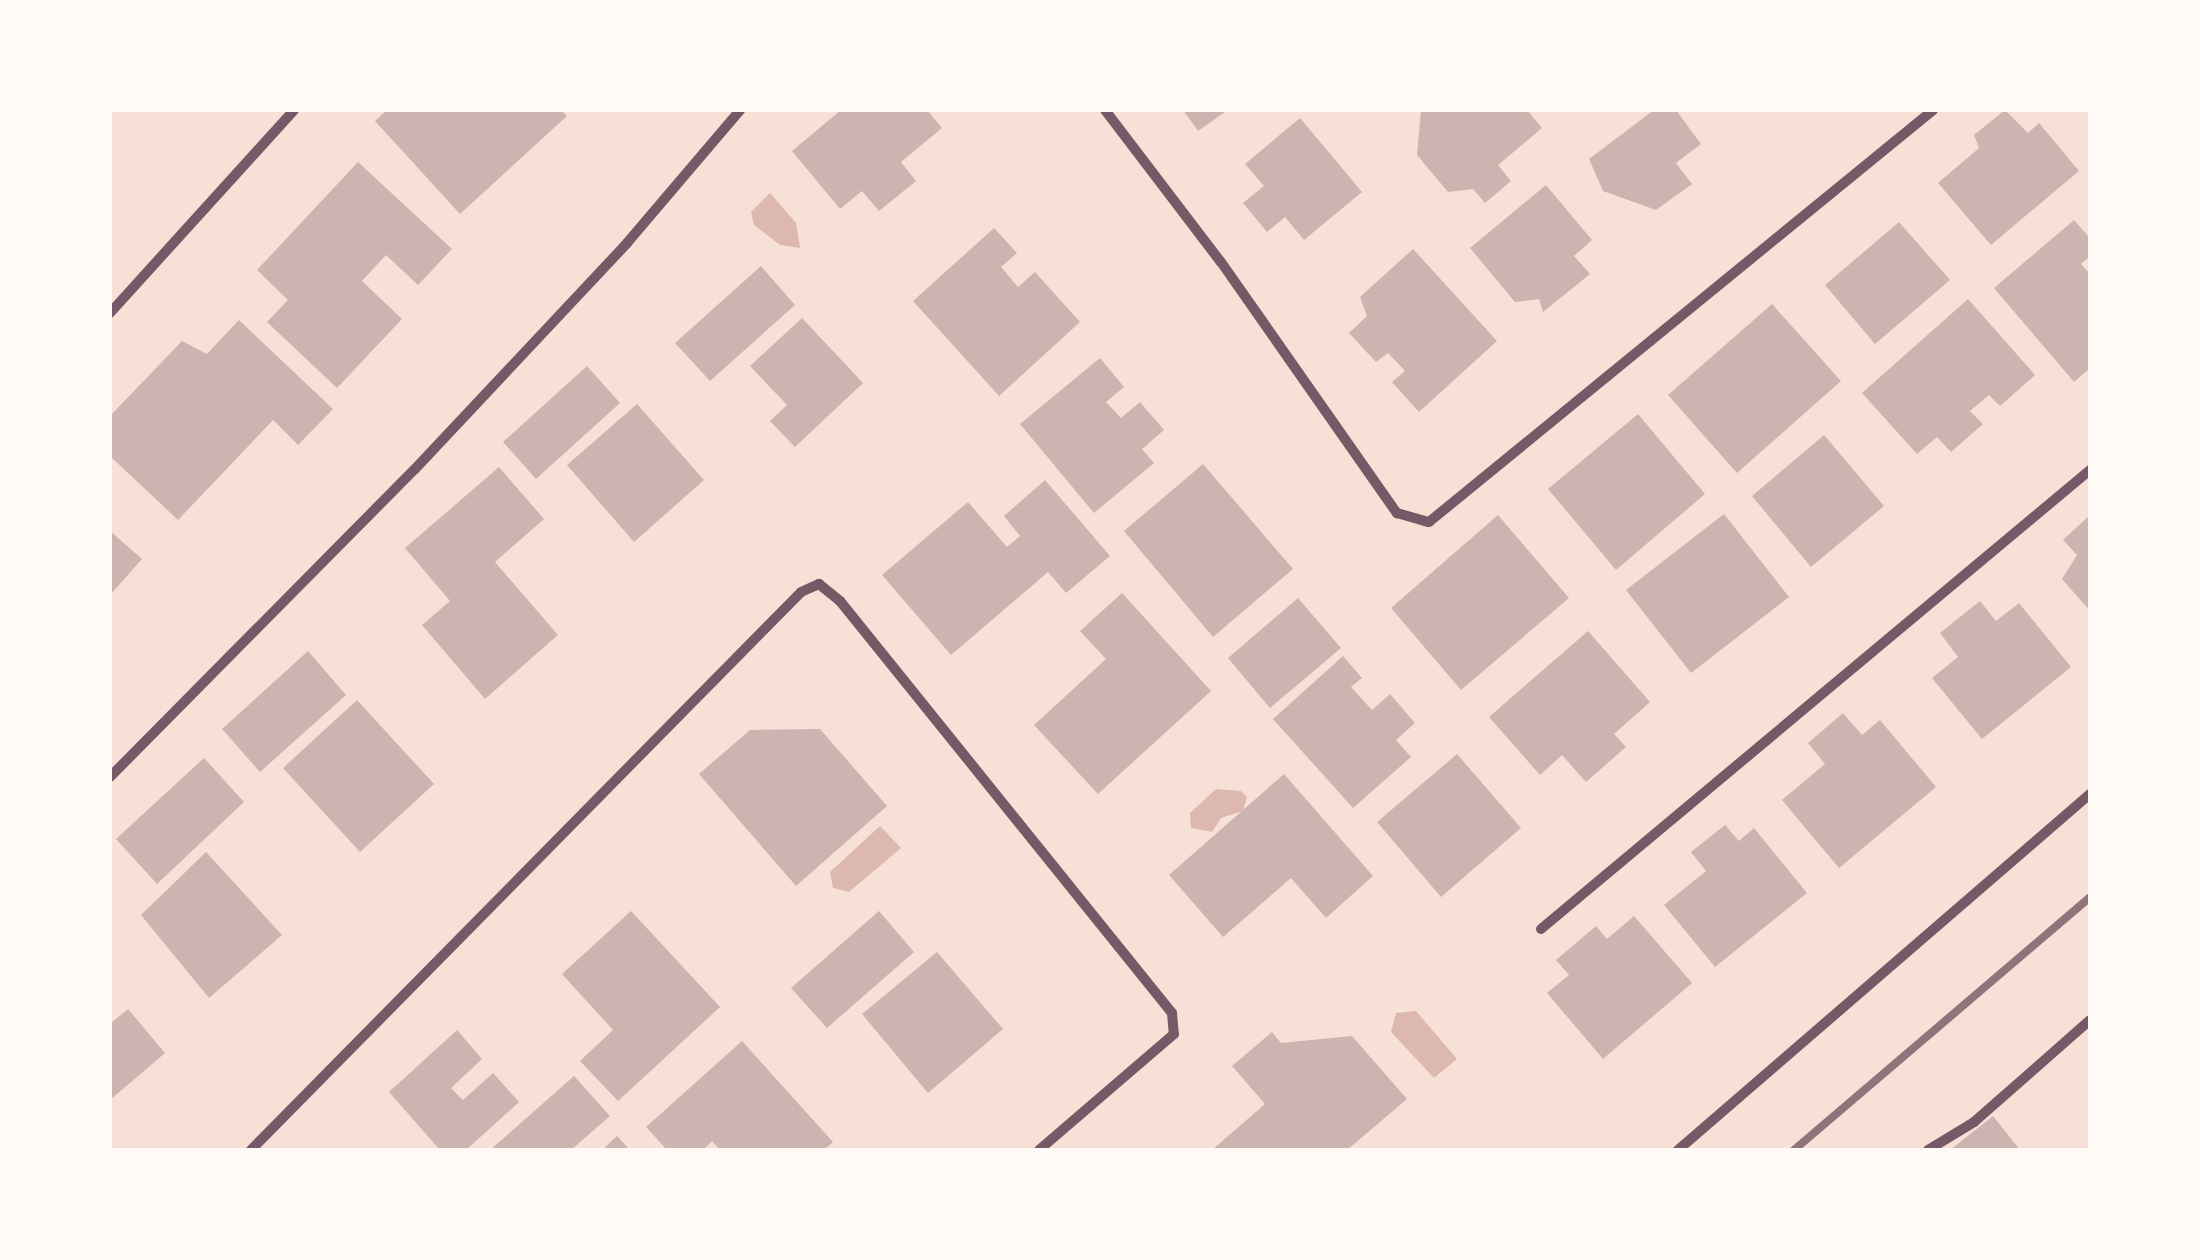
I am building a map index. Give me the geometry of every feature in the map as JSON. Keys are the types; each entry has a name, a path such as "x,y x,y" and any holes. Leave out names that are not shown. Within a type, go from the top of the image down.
{"street":[{"path":"110,314 294,110"},
{"path":"110,777 442,441 627,244 740,110"},
{"path":"1105,110 1221,262 1397,513 1429,522 1933,110"},
{"path":"1540,929 2090,470"},
{"path":"251,1150 801,592 819,584 840,601 1172,1013 1174,1034 1038,1150"},
{"path":"1678,1150 2090,794"},
{"path":"1928,1150 1974,1122 2090,1020"}],"shaded area":[{"path":"770,193 796,223 800,248 780,245 754,225 751,212"},
{"path":"1216,789 1241,791 1247,797 1243,811 1221,818 1212,832 1191,828 1190,813"},
{"path":"880,826 901,848 849,892 833,888 830,872"},
{"path":"1416,1011 1457,1059 1434,1078 1391,1032 1396,1013"}],"building":[{"path":"387,110 561,110 567,116 460,214 375,121"},
{"path":"841,110 927,110 942,128 901,162 916,181 879,211 862,191 840,209 792,151"},
{"path":"1183,110 1228,110 1198,131"},
{"path":"1421,110 1527,110 1542,128 1498,165 1511,181 1485,203 1473,189 1448,192 1417,155"},
{"path":"1654,110 1676,110 1701,144 1676,163 1692,184 1656,210 1603,191 1589,159"},
{"path":"2005,110 2028,133 2039,123 2079,171 1991,245 1938,183 1979,148 1974,135"},
{"path":"1300,118 1362,192 1304,240 1285,217 1267,232 1243,203 1264,186 1245,164"},
{"path":"358,162 452,249 418,285 386,255 362,281 402,319 337,388 267,322 288,300 257,270"},
{"path":"1546,185 1592,240 1574,256 1590,274 1543,312 1539,299 1515,302 1470,248"},
{"path":"2074,220 2090,238 2090,256 2081,264 2090,274 2090,368 2074,382 1994,288"},
{"path":"1899,222 1950,280 1875,344 1825,285"},
{"path":"994,228 1017,253 1001,267 1018,287 1035,272 1080,322 999,396 913,301"},
{"path":"1413,249 1497,341 1419,412 1392,382 1405,371 1388,353 1376,362 1349,333 1367,316 1360,297"},
{"path":"761,266 795,305 710,381 675,343"},
{"path":"1968,299 2035,375 2000,406 1989,395 1970,411 1983,424 1951,452 1937,437 1917,454 1862,393"},
{"path":"1772,304 1841,381 1737,473 1668,395"},
{"path":"802,318 863,383 795,447 770,421 787,405 750,366"},
{"path":"239,320 333,409 298,445 273,420 178,520 110,456 110,416 182,341 207,354"},
{"path":"1100,358 1124,387 1106,402 1121,418 1140,402 1164,430 1142,449 1154,463 1094,513 1020,424"},
{"path":"587,366 620,403 536,479 503,442"},
{"path":"637,404 704,480 634,542 567,465"},
{"path":"1638,414 1705,494 1616,570 1548,489"},
{"path":"1824,435 1884,506 1811,567 1752,496"},
{"path":"1203,464 1293,569 1213,637 1124,531"},
{"path":"499,467 544,519 495,562 558,635 485,699 422,625 450,601 405,548"},
{"path":"1045,480 1110,556 1066,593 1048,572 951,655 882,575 968,502 1007,547 1020,536 1004,516"},
{"path":"1724,514 1789,597 1691,673 1626,590"},
{"path":"1498,515 1569,598 1461,690 1391,608"},
{"path":"2090,515 2090,611 2062,579 2077,555 2063,540"},
{"path":"110,531 142,559 110,595"},
{"path":"1122,593 1211,691 1098,794 1034,725 1106,659 1080,631"},
{"path":"1298,598 1341,648 1270,708 1228,658"},
{"path":"1980,601 1996,621 2019,603 2071,667 1982,739 1932,678 1958,657 1940,633"},
{"path":"1588,631 1650,702 1614,734 1626,747 1586,782 1562,755 1540,775 1489,717"},
{"path":"308,651 346,695 260,772 222,729"},
{"path":"1343,656 1362,678 1351,687 1372,710 1390,694 1415,723 1396,740 1411,757 1353,808 1273,719"},
{"path":"357,700 434,784 360,852 283,768"},
{"path":"1843,713 1862,735 1880,720 1936,787 1839,868 1782,800 1825,764 1808,743"},
{"path":"820,729 887,806 796,886 699,774 750,730"},
{"path":"1457,754 1521,828 1441,897 1377,822"},
{"path":"204,758 244,802 157,884 116,839"},
{"path":"1284,774 1373,876 1326,918 1291,878 1223,937 1169,875"},
{"path":"1725,825 1739,841 1754,828 1807,893 1715,967 1664,905 1706,871 1691,852"},
{"path":"206,852 282,935 209,998 141,915"},
{"path":"631,911 720,1007 618,1101 580,1061 613,1030 562,974"},
{"path":"879,911 914,952 827,1028 791,988"},
{"path":"1634,916 1692,983 1603,1059 1547,993 1569,975 1556,960 1596,926 1607,939"},
{"path":"937,952 1003,1029 928,1093 862,1014"},
{"path":"128,1009 165,1053 110,1100 110,1024"},
{"path":"457,1030 482,1059 451,1088 463,1100 493,1073 519,1102 466,1150 440,1150 389,1092"},
{"path":"1272,1032 1281,1043 1352,1036 1407,1099 1347,1150 1212,1150 1265,1104 1232,1066"},
{"path":"742,1041 833,1142 824,1150 720,1150 712,1141 703,1150 667,1150 646,1127"},
{"path":"574,1076 610,1116 571,1150 490,1150"},
{"path":"1993,1116 2020,1150 1950,1150"},
{"path":"617,1136 630,1150 602,1150"}],"railway":[{"path":"1794,1150 2090,897"}]}
